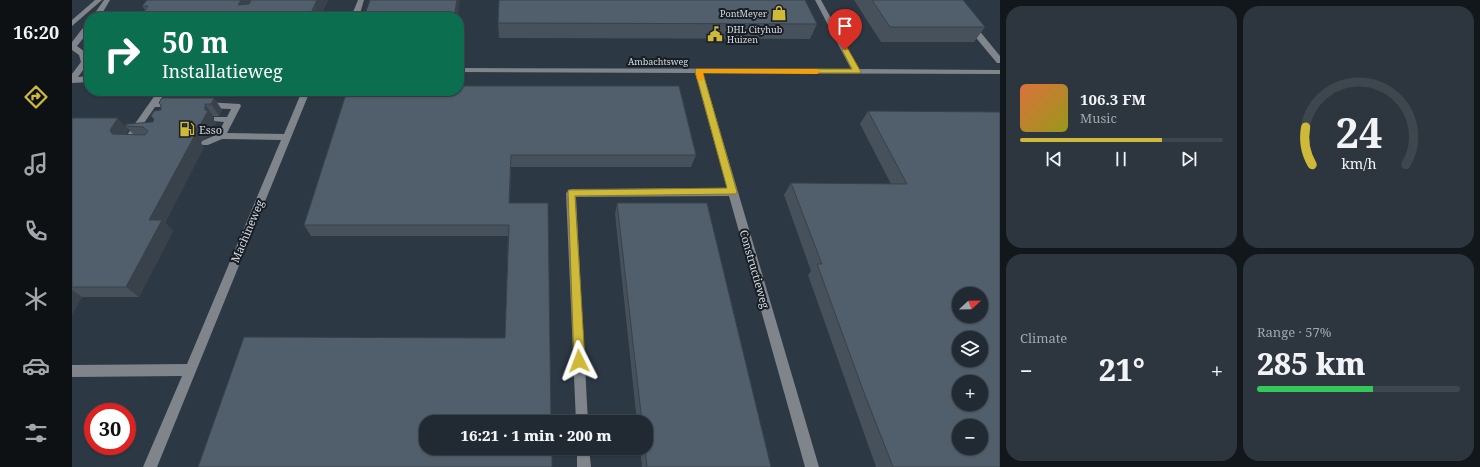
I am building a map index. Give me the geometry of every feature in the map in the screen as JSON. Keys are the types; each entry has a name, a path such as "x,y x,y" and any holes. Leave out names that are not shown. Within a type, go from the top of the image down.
{"street":[{"path":"86,12 99,0"},
{"path":"99,12 107,0"},
{"path":"357,12 361,0"},
{"path":"818,0 857,72"},
{"path":"72,24 84,13"},
{"path":"964,18 1000,61"},
{"path":"84,32 72,47 80,50 84,54"},
{"path":"72,79 84,65"},
{"name":"Ambachtsweg","path":"464,70 1000,72"},
{"name":"Constructieweg","path":"698,71 812,467"},
{"path":"72,79 84,79"},
{"path":"139,142 126,142 146,119 159,96"},
{"name":"Machineweg","path":"150,467 304,96"},
{"path":"153,104 183,105"},
{"path":"199,105 236,106 222,134 205,143"},
{"path":"217,120 229,120"},
{"path":"134,131 146,131"},
{"path":"211,132 222,134 286,137"},
{"path":"582,415 571,193 733,192"},
{"path":"72,371 189,370"},
{"path":"583,455 584,467"}],"building":[{"path":"147,0 241,0 238,5 249,4 251,0 317,0 311,12 144,12 148,6 142,6"},
{"path":"370,0 457,0 455,12 366,12"},
{"path":"499,0 805,0 817,24 498,23"},
{"path":"872,0 963,0 985,27 890,27"},
{"path":"464,86 679,86 696,155 511,155 509,203 548,203 551,415 419,415 419,455 552,455 552,467 198,467 244,337 505,338 509,225 304,225 345,96 464,96"},
{"path":"162,98 214,98 211,104 205,104 205,110 208,111 200,125 191,131 195,135 149,220 162,220 126,287 72,287 72,118 118,118 110,130 112,134 145,135 148,131 143,127 125,126 127,124 153,122 154,119 151,116 154,111 161,110 161,105 159,103"},
{"path":"868,111 1000,112 1000,467 893,467 817,264 822,264 791,183 907,184"},
{"path":"617,203 707,203 771,467 647,467 646,455 653,455 653,415 641,415"}],"slow traffic":[{"path":"701,79 698,71 817,71"}],"place":[{"name":"PontMeyer","path":"779,13"},
{"name":"DHL Cityhub Huizen","path":"715,34"},
{"name":"Esso","path":"187,129"}],"route":[{"path":"579,361 571,193 733,192 698,71 857,72 845,50"}]}
